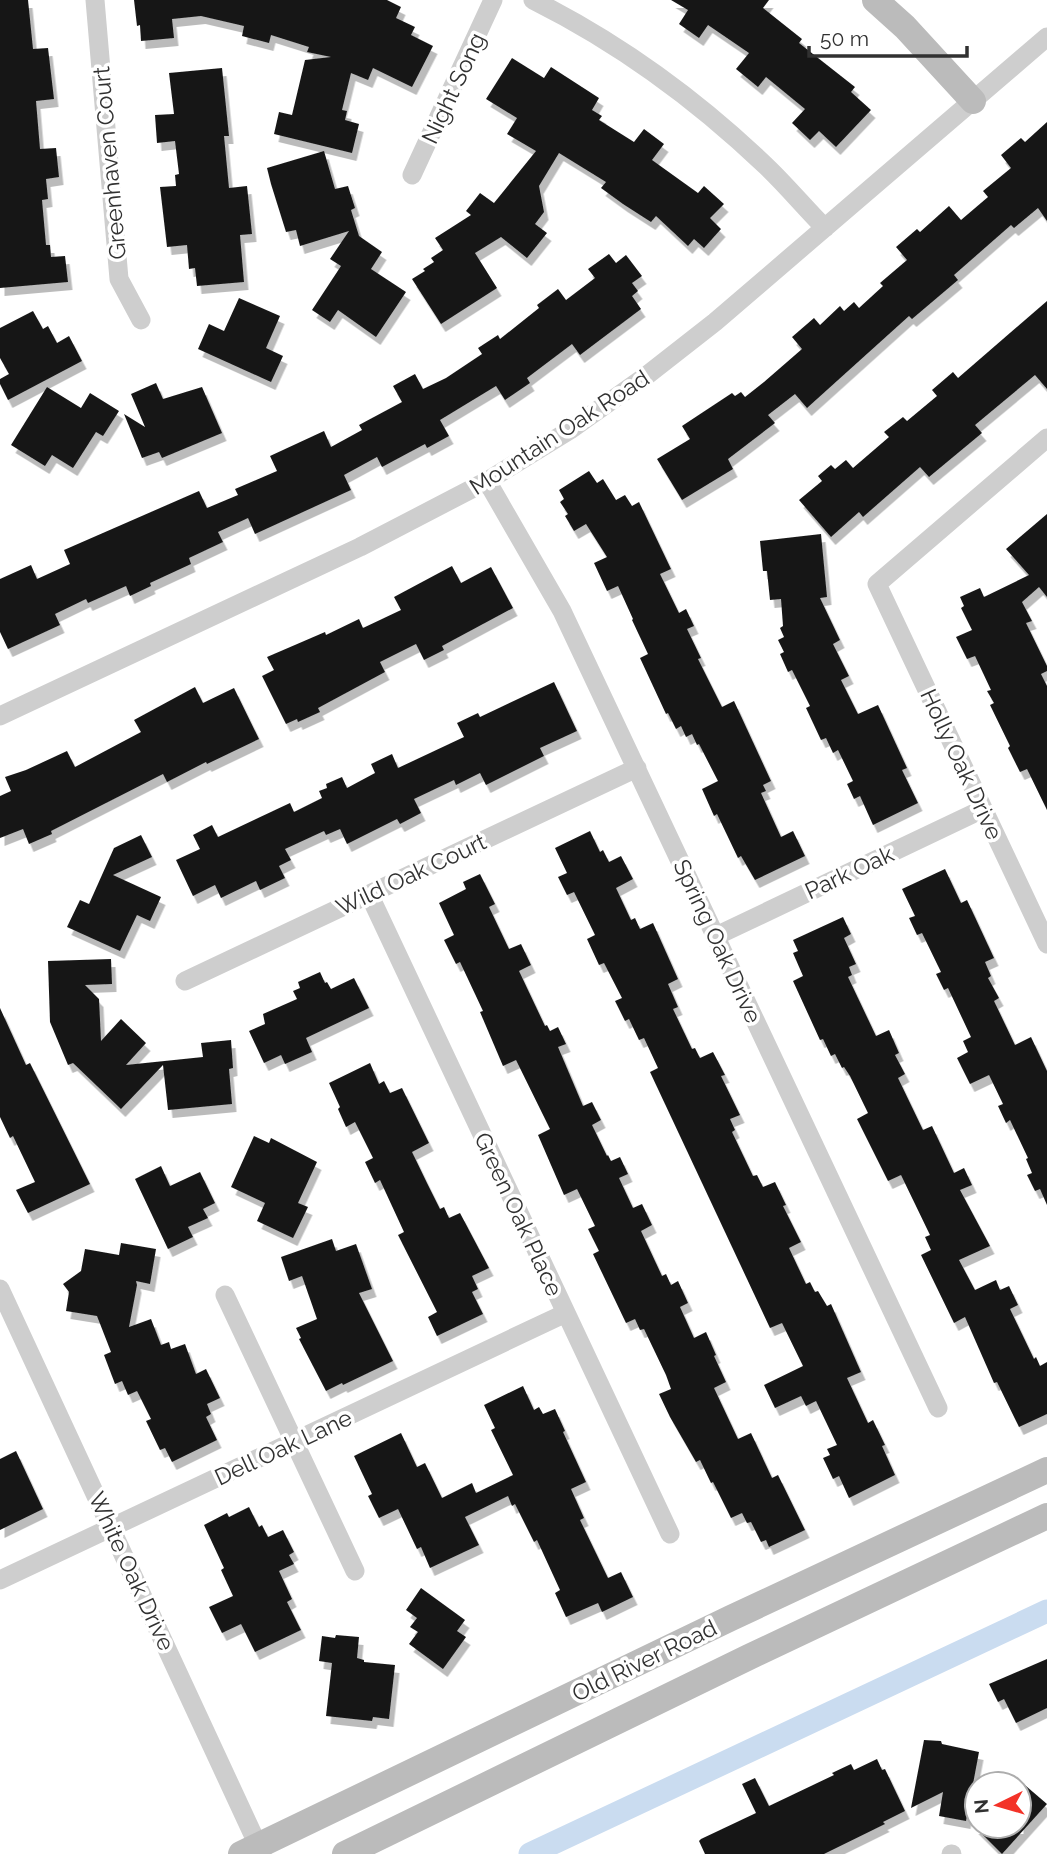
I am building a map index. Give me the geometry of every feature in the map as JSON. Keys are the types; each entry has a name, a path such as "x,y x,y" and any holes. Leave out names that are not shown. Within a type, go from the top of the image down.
{"main road":[{"path":"875,0 905,27 973,101"},
{"name":"Old River Road","path":"254,1851 706,1630 1047,1469"},
{"name":"Old River Road","path":"345,1854 749,1657 1047,1516"}],"street":[{"name":"Greenhaven Court","path":"95,0 119,279 141,320"},
{"name":"Night Song","path":"412,175 493,0"},
{"path":"533,0 612,44 667,82 719,123 768,168 825,228"},
{"name":"Mountain Oak Road","path":"0,716 360,548 487,481 570,430 715,322 1047,37"},
{"name":"Holly Oak Drive","path":"1047,438 877,584 1047,944"},
{"name":"Spring Oak Drive","path":"487,481 562,611 938,1408"},
{"name":"Wild Oak Court","path":"185,981 637,768"},
{"name":"Park Oak","path":"716,936 984,809"},
{"name":"Green Oak Place","path":"369,894 670,1534"},
{"name":"White Oak Drive","path":"0,1289 112,1527 254,1851"},
{"path":"225,1295 355,1571"},
{"name":"Dell Oak Lane","path":"0,1580 566,1313"}],"building":[{"path":"0,0 28,0 33,49 48,48 54,99 36,101 40,149 56,148 59,177 46,179 48,199 42,200 46,245 50,245 51,257 65,256 68,282 0,288"},
{"path":"134,0 387,0 401,7 396,18 415,27 411,35 433,46 412,87 373,68 368,80 351,73 342,110 347,111 345,120 359,124 352,153 274,134 279,112 292,115 305,60 331,57 307,52 309,47 271,35 269,43 242,36 244,26 201,16 172,19 174,38 141,41"},
{"path":"671,0 769,0 763,8 802,39 799,43 855,87 851,92 871,110 836,147 819,131 810,140 792,123 805,109 766,77 758,87 736,69 749,53 708,25 699,38 679,24 688,10"},
{"path":"512,58 544,78 551,67 599,98 592,110 602,116 599,120 634,142 644,129 664,144 652,160 698,193 704,186 724,204 710,218 721,229 704,248 694,239 688,246 656,216 651,222 623,204 601,188 606,182 559,153 539,186 544,212 535,224 547,233 527,258 501,237 475,253 497,288 441,324 412,279 425,271 423,269 434,262 431,258 443,250 435,238 471,215 466,211 480,193 494,203 536,151 507,134 517,118 486,99"},
{"path":"222,68 229,136 224,136 229,188 247,186 252,234 240,235 244,282 197,286 195,268 189,269 187,245 167,247 160,187 176,186 175,175 179,174 175,141 157,143 155,115 174,114 169,73"},
{"path":"1047,122 1047,221 1038,208 1014,228 1011,225 954,275 958,280 912,319 909,316 807,408 795,394 768,415 775,423 728,459 733,469 682,500 657,459 690,439 682,426 732,393 735,396 741,392 745,397 764,382 802,349 792,337 814,318 820,325 840,306 844,311 854,302 859,308 883,286 880,283 907,260 896,247 917,229 920,232 949,206 961,220 988,197 983,191 1011,168 1001,155 1021,138 1025,142"},
{"path":"324,151 335,189 348,186 355,208 351,210 359,236 382,252 371,269 406,292 376,337 338,310 330,322 312,310 341,266 330,259 349,231 300,246 296,230 286,232 271,184 267,168"},
{"path":"609,254 616,263 626,255 642,276 632,283 638,291 632,296 641,309 580,355 572,344 527,378 530,383 505,400 496,386 440,420 449,436 427,448 425,444 382,467 377,457 344,475 351,490 255,534 248,518 218,532 223,542 189,558 191,564 150,583 151,586 130,596 126,586 88,603 86,599 55,614 60,625 8,649 0,632 0,579 31,565 37,579 70,564 64,550 199,491 207,508 238,495 235,489 277,471 270,456 324,431 331,447 362,430 359,425 402,402 393,386 415,374 423,389 446,378 482,354 478,348 498,335 500,339 558,289 566,300 595,278 588,269"},
{"path":"239,298 280,316 266,348 283,356 271,382 198,349 209,324 224,331"},
{"path":"1047,301 1047,389 1035,375 975,425 982,433 929,477 920,467 863,517 859,512 831,537 799,500 822,481 818,476 831,465 835,469 846,460 853,468 889,437 884,432 903,417 907,421 937,396 932,390 953,372 958,378"},
{"path":"33,311 43,329 48,326 57,343 69,336 82,361 8,400 0,384 0,379 9,374 0,358 0,328"},
{"path":"156,383 163,399 202,387 222,433 162,458 159,452 142,458 124,414 145,427 131,394"},
{"path":"47,387 81,408 90,393 119,411 103,436 96,432 73,468 52,455 45,466 11,445"},
{"path":"589,471 597,483 603,479 616,500 625,495 632,506 639,502 671,569 660,574 679,613 686,609 694,626 687,629 701,658 698,659 722,707 734,701 771,781 763,785 766,791 761,793 781,837 793,831 805,856 755,880 741,856 738,858 717,814 714,816 702,789 718,781 692,734 686,737 681,726 676,729 668,713 666,714 640,658 648,654 618,586 607,591 594,563 607,557 586,524 574,531 565,516 568,514 560,502 564,499 559,490"},
{"path":"1047,514 1047,597 1039,587 1022,602 1032,621 1026,623 1047,666 1047,671 1041,674 1047,686 1047,810 1027,769 1020,772 1008,748 1010,746 990,705 994,703 987,691 991,690 975,656 967,659 956,637 972,630 961,608 964,606 960,597 980,588 984,597 1029,575 1006,549"},
{"path":"821,534 827,597 820,598 840,640 833,644 849,676 841,680 858,714 878,705 907,768 902,770 918,803 873,825 860,796 854,799 847,784 853,781 838,750 833,753 826,738 821,740 806,708 810,706 792,670 788,672 780,654 784,652 778,640 784,637 780,628 783,626 781,599 770,600 767,571 763,571 760,541"},
{"path":"452,566 461,583 491,567 513,608 442,646 444,650 424,660 416,644 380,662 385,672 318,708 320,712 298,722 297,719 286,724 262,676 274,670 267,657 325,632 326,635 359,619 363,628 401,610 394,597"},
{"path":"554,682 577,731 540,748 544,756 486,785 480,773 456,785 454,780 414,799 421,813 400,824 397,819 347,844 340,829 326,835 324,831 285,849 291,860 279,866 285,878 260,890 256,881 221,898 215,885 193,896 176,860 200,849 193,835 212,825 218,837 290,803 294,812 322,798 319,791 327,788 326,784 342,777 347,788 375,773 371,764 392,754 398,768 464,737 457,723 478,713 480,717"},
{"path":"195,687 203,703 234,688 259,739 167,782 163,774 29,844 23,829 0,838 0,796 11,791 5,777 67,751 75,767 141,732 134,720"},
{"path":"590,831 600,852 603,850 609,862 621,856 633,879 616,888 631,920 635,918 640,929 653,923 678,979 668,984 678,1007 673,1009 692,1049 695,1048 700,1058 713,1052 725,1075 721,1076 740,1115 730,1119 735,1130 732,1132 753,1176 757,1175 763,1187 775,1182 786,1205 783,1206 801,1242 789,1248 806,1284 810,1282 827,1306 831,1304 861,1372 847,1378 868,1423 873,1420 895,1475 849,1498 839,1476 833,1479 823,1458 830,1455 827,1449 837,1445 816,1401 806,1406 801,1396 775,1408 764,1385 803,1366 782,1323 770,1328 650,1072 658,1068 644,1038 639,1040 629,1019 625,1021 615,1001 622,998 604,963 599,965 587,939 595,935 574,892 567,895 558,877 567,873 555,848"},
{"path":"141,835 152,857 113,875 161,897 150,921 137,915 120,951 67,927 80,900 89,904 114,848"},
{"path":"945,869 961,903 967,900 994,958 985,962 991,976 988,978 999,998 994,1001 1015,1045 1031,1037 1047,1071 1047,1205 1040,1189 1035,1191 1027,1175 1032,1173 1026,1159 1028,1158 1010,1120 1006,1123 998,1106 1003,1104 989,1075 970,1084 957,1058 968,1052 963,1041 971,1037 948,988 944,990 936,974 941,972 922,933 917,935 909,918 915,916 902,889"},
{"path":"480,874 495,904 489,907 509,949 521,944 531,965 519,971 545,1026 547,1025 550,1031 558,1027 566,1044 558,1047 583,1106 592,1102 601,1120 592,1125 607,1156 611,1161 620,1157 628,1174 619,1178 633,1208 642,1204 652,1225 641,1231 662,1276 666,1274 671,1285 678,1281 688,1303 680,1307 694,1338 706,1332 726,1382 714,1388 738,1439 751,1433 772,1478 778,1475 805,1530 769,1547 766,1540 761,1542 751,1522 747,1523 742,1513 731,1518 700,1460 696,1462 670,1417 659,1394 671,1389 666,1375 644,1329 640,1330 635,1319 626,1323 593,1254 599,1251 588,1229 595,1226 577,1189 564,1195 538,1135 550,1129 516,1060 503,1066 480,1012 483,1011 460,962 456,964 444,940 454,935 439,903 466,889 463,882"},
{"path":"843,917 851,934 844,938 856,964 849,967 852,975 848,977 876,1036 889,1030 899,1053 895,1055 905,1074 898,1078 923,1130 932,1126 954,1173 964,1168 972,1185 960,1190 990,1246 959,1260 975,1290 996,1280 1000,1290 1009,1286 1018,1305 1010,1309 1034,1359 1036,1357 1040,1366 1047,1362 1047,1414 1019,1427 997,1382 994,1383 965,1317 954,1323 921,1255 931,1250 925,1237 930,1235 901,1175 888,1181 857,1119 868,1113 850,1076 844,1067 842,1068 835,1054 831,1056 823,1039 820,1040 793,981 803,976 793,953 798,951 793,940"},
{"path":"111,959 112,984 85,985 99,999 101,1041 121,1019 146,1043 126,1065 203,1057 201,1043 231,1040 233,1068 229,1069 232,1104 168,1110 163,1065 121,1109 73,1063 68,1065 50,1022 48,961"},
{"path":"320,972 331,989 354,978 369,1008 306,1038 312,1052 285,1064 281,1055 264,1063 249,1031 265,1024 263,1014 297,999 293,991 300,988 298,982"},
{"path":"0,1008 26,1065 30,1063 90,1184 28,1213 16,1190 35,1182 13,1136 10,1138 0,1117"},
{"path":"370,1063 379,1084 384,1081 390,1093 402,1088 429,1143 412,1152 440,1209 444,1207 449,1218 460,1213 489,1268 472,1276 478,1289 472,1292 483,1314 437,1336 428,1317 437,1312 398,1235 404,1232 380,1180 375,1183 365,1162 373,1158 355,1122 346,1127 329,1083"},
{"path":"254,1136 269,1143 271,1138 317,1162 298,1203 308,1207 293,1238 257,1221 265,1203 231,1187"},
{"path":"161,1166 170,1186 200,1172 215,1203 203,1209 208,1218 188,1227 193,1237 168,1249 135,1179"},
{"path":"332,1239 336,1251 356,1244 372,1289 359,1293 393,1361 326,1391 296,1328 317,1319 302,1276 289,1281 281,1257"},
{"path":"121,1243 156,1249 150,1284 136,1281 129,1327 151,1319 161,1345 169,1342 171,1349 185,1344 196,1374 206,1369 220,1398 207,1404 211,1414 206,1417 217,1440 172,1462 165,1448 160,1450 146,1421 151,1419 137,1391 128,1395 122,1381 115,1384 104,1355 111,1352 97,1316 66,1311 69,1292 63,1284 81,1271 85,1249 119,1255"},
{"path":"523,1386 534,1410 539,1407 543,1414 555,1409 586,1482 571,1489 584,1518 580,1520 608,1578 621,1572 633,1597 602,1612 598,1603 566,1617 555,1593 560,1590 537,1540 534,1542 515,1504 512,1506 508,1496 465,1517 479,1545 430,1568 421,1547 417,1549 398,1509 379,1518 368,1496 372,1494 354,1456 401,1433 417,1467 425,1463 442,1498 472,1483 476,1493 513,1475 491,1430 495,1428 484,1405"},
{"path":"16,1451 43,1509 0,1530 0,1459"},
{"path":"249,1507 259,1527 262,1525 268,1537 283,1530 294,1552 289,1555 294,1564 279,1571 292,1599 287,1602 301,1630 255,1652 241,1624 222,1633 209,1607 233,1596 221,1570 224,1568 204,1525 227,1513 229,1517"},
{"path":"421,1588 465,1620 457,1631 466,1637 443,1669 409,1644 418,1632 410,1627 417,1618 406,1610"},
{"path":"336,1635 359,1637 357,1658 364,1662 395,1665 389,1719 373,1717 372,1721 326,1716 332,1663 319,1661 322,1636 335,1638"},
{"path":"1047,1659 1047,1708 1016,1723 1004,1699 998,1702 989,1684"},
{"path":"924,1740 941,1741 942,1744 979,1752 976,1770 963,1770 963,1820 939,1816 943,1792 911,1808"},
{"path":"877,1759 882,1770 885,1769 905,1811 883,1822 885,1824 824,1854 705,1854 699,1841 701,1839 756,1813 742,1784 755,1778 769,1806 851,1764 854,1770"},
{"path":"1033,1792 1047,1804 1033,1820"},
{"path":"988,1840 1015,1840 1002,1854"}],"waterway":[{"path":"530,1854 1047,1611"}]}
